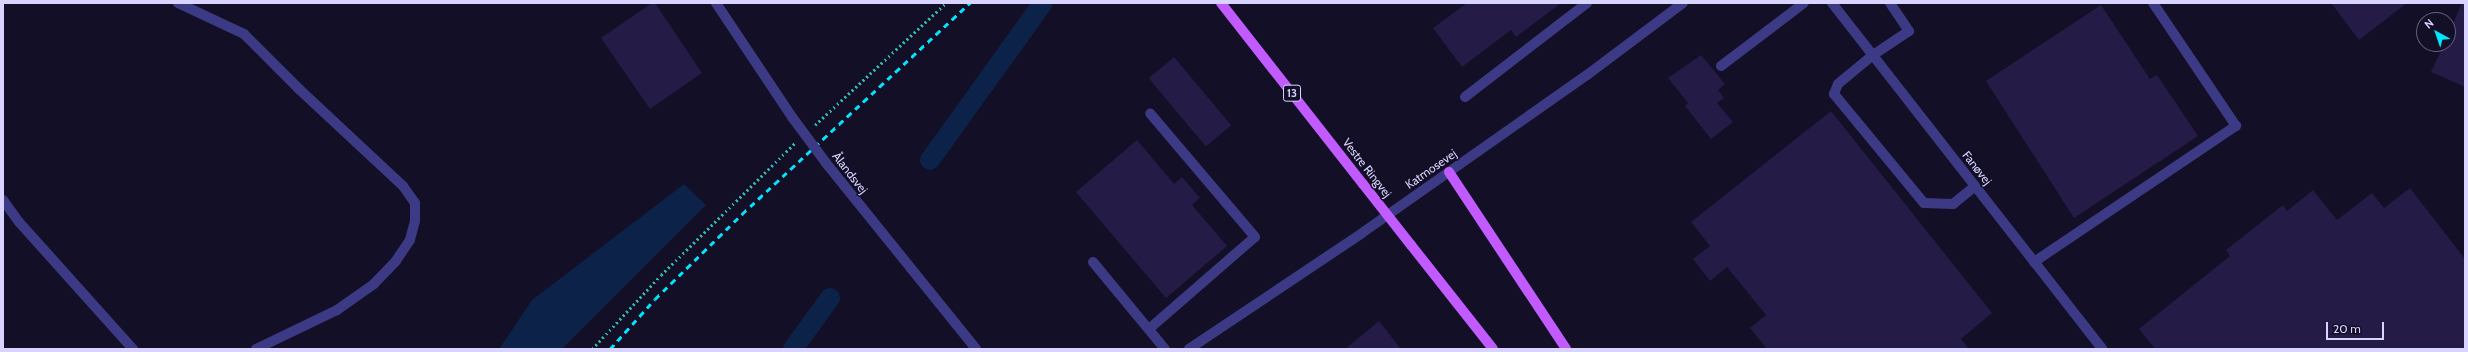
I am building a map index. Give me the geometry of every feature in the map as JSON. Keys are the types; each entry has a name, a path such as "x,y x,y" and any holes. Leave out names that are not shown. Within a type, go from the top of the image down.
{"main road":[{"name":"Vestre Ringvej","path":"1221,3 1492,349"},
{"path":"1450,172 1566,349"}],"street":[{"path":"178,3 244,34 299,89 403,186 415,203 415,221 410,240 396,261 374,284 337,310 256,349"},
{"name":"Ålandsvej","path":"716,3 792,116 826,163 976,349"},
{"path":"1466,97 1587,3"},
{"name":"Katmosevej","path":"1189,349 1450,172 1587,75 1683,3"},
{"path":"1721,66 1804,3"},
{"name":"Fanøvej","path":"1832,3 2102,349"},
{"path":"1890,3 1909,31 1873,55 1838,84 1834,94 1924,203 1953,204 1975,186"},
{"path":"2034,262 2236,126 2153,3"},
{"path":"1149,329 1255,237 1150,113"},
{"path":"3,200 19,222 133,349"},
{"path":"1093,262 1165,349"}],"path":[{"path":"814,126 946,3"},
{"path":"592,349 662,275 796,142"}],"water":[{"path":"684,184 706,205 562,349 499,349 532,300"}],"building":[{"path":"652,3 655,3 702,73 650,109 601,38"},
{"path":"1467,3 1561,3 1516,37 1511,30 1462,67 1433,28"},
{"path":"2331,3 2407,3 2359,40"},
{"path":"2462,3 2465,3 2465,87 2431,72 2440,52 2456,52 2456,17"},
{"path":"2101,5 2150,79 2157,75 2198,136 2074,218 1986,81"},
{"path":"1701,55 1725,84 1718,90 1724,98 1717,103 1733,122 1711,139 1685,106 1688,103 1668,78"},
{"path":"1174,57 1231,125 1206,146 1149,78"},
{"path":"1831,111 1992,313 1961,339 1969,349 1767,349 1750,328 1766,315 1727,267 1710,281 1693,259 1710,246 1691,222"},
{"path":"1137,140 1174,184 1182,177 1200,198 1192,205 1227,246 1166,298 1076,192"},
{"path":"2410,188 2465,259 2465,349 2155,349 2139,329 2230,256 2226,250 2283,205 2287,211 2313,190 2337,220 2372,193 2384,208"},
{"path":"1379,321 1401,349 1345,349"}],"waterway":[{"path":"930,160 1043,3"},
{"path":"793,349 830,298"}],"railway":[{"path":"610,349 655,299 742,214 970,3"}]}
